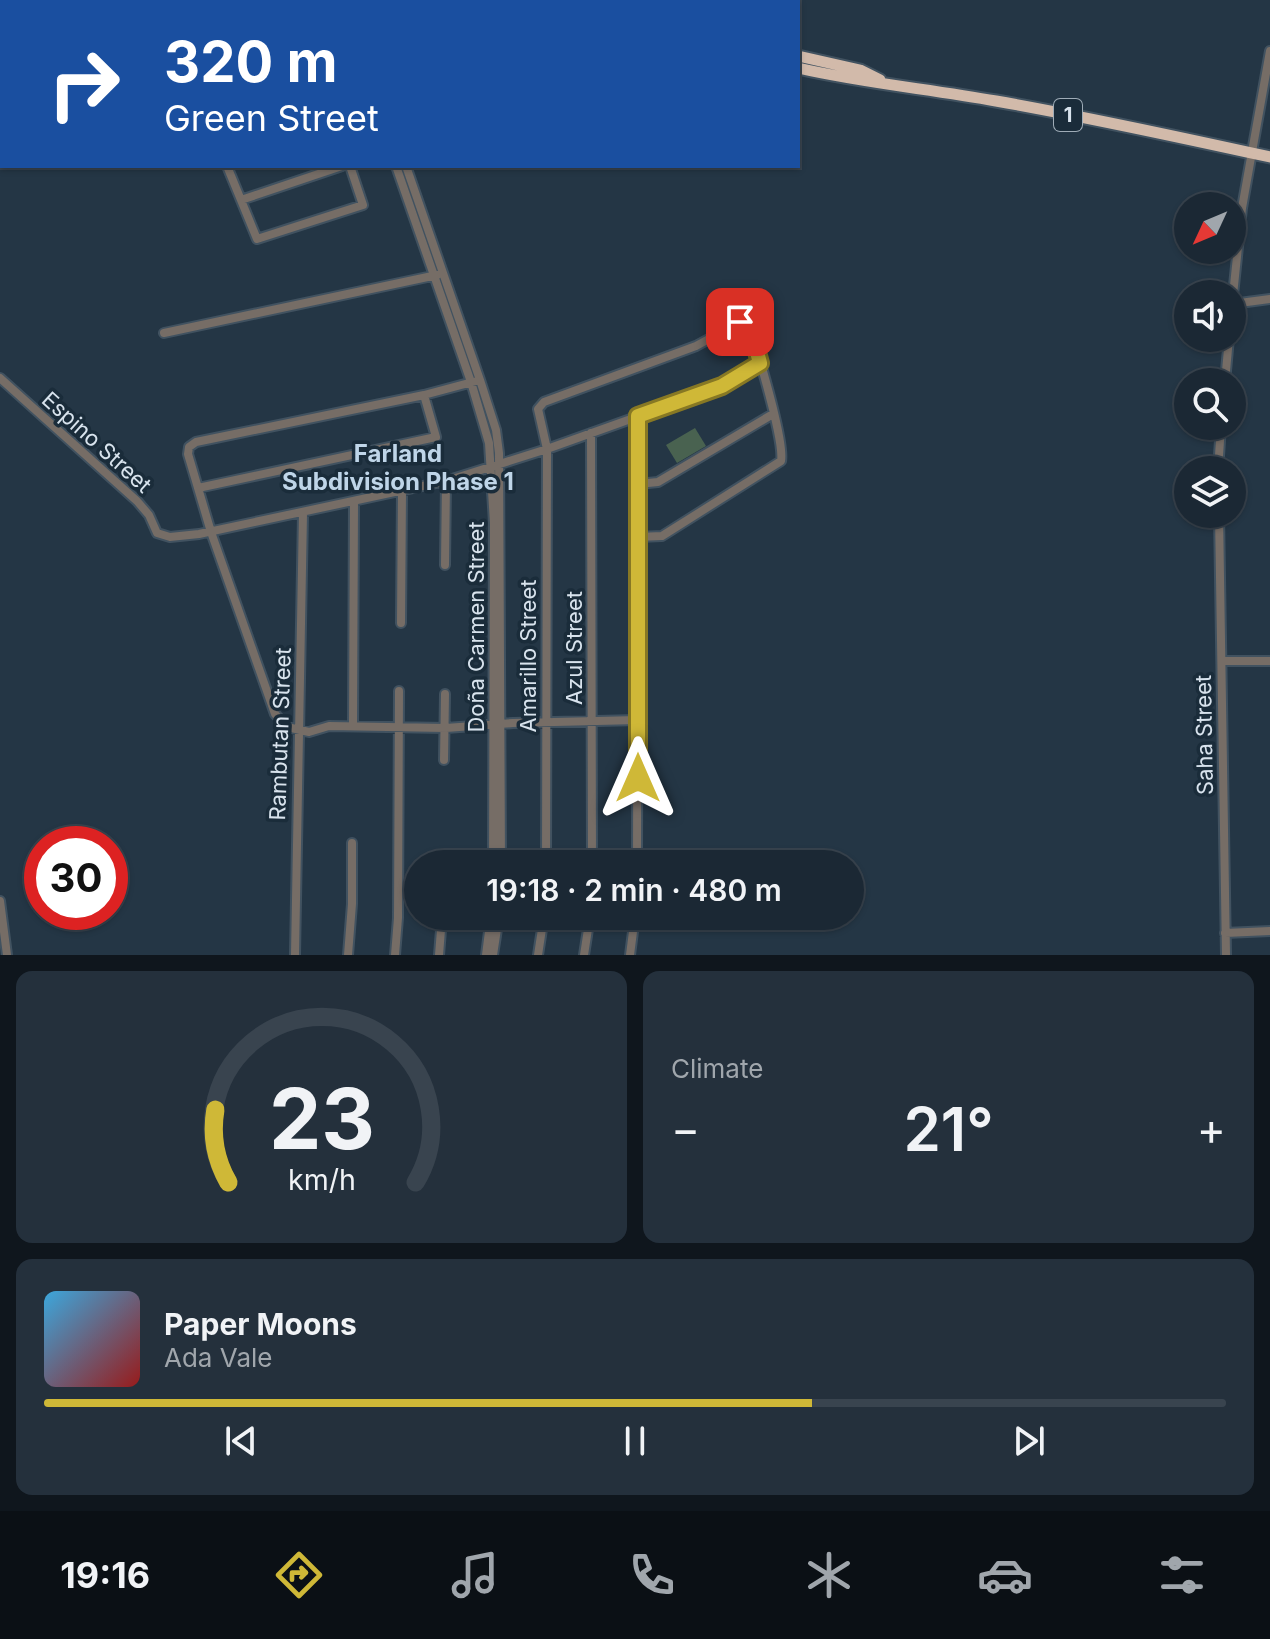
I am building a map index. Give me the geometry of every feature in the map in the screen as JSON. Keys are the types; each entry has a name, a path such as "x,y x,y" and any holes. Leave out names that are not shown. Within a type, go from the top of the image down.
{"highway":[{"name":"1","path":"800,56 860,70 884,82"},
{"name":"1","path":"800,68 857,81 884,82 1014,104 1270,157"}],"street":[{"path":"1234,280 1250,153 1267,81 1270,51"},
{"path":"228,168 257,239 363,205 351,168"},
{"path":"241,200 336,168"},
{"name":"Doña Carmen Street","path":"397,168 476,381 496,466 500,850"},
{"name":"Doña Carmen Street","path":"407,168 439,275"},
{"path":"164,333 439,275"},
{"path":"1246,302 1270,299"},
{"name":"Amarillo Street","path":"546,850 547,449 538,412 544,402 696,346 740,322 750,326 760,363"},
{"path":"211,532 446,481 496,466 722,386 760,363 782,453 779,463 662,536 638,537"},
{"name":"Espino Street","path":"0,378 137,501 149,515 157,533 170,537 211,532"},
{"path":"476,381 424,395 196,442 188,450 211,532 275,714 287,727 309,732 329,726 446,728 638,720"},
{"path":"198,488 436,437 424,395"},
{"path":"638,484 658,482 773,414"},
{"path":"637,850 638,416"},
{"name":"Azul Street","path":"591,433 592,850"},
{"path":"445,565 446,481"},
{"path":"401,623 402,491"},
{"path":"353,726 354,502"},
{"name":"Rambutan Street","path":"295,955 303,513"},
{"name":"Saha Street","path":"1219,528 1226,955"},
{"path":"1222,661 1270,661"},
{"path":"395,955 398,918 399,691"},
{"path":"444,760 445,694"},
{"name":"Doña Carmen Street","path":"494,850 497,823"},
{"path":"348,955 352,843"},
{"path":"0,901 7,955"},
{"path":"439,955 441,930"},
{"path":"486,955 492,930"},
{"path":"493,955 494,930"},
{"path":"538,955 542,930"},
{"path":"584,955 588,930"},
{"path":"630,955 633,930"},
{"path":"1225,933 1270,931"}],"green space":[{"path":"695,428 706,446 677,463 666,445"}],"district":[{"name":"Farland Subdivision Phase 1","path":"398,467"}],"route":[{"path":"638,778 638,416 722,386 760,363 750,326 740,322"}]}
